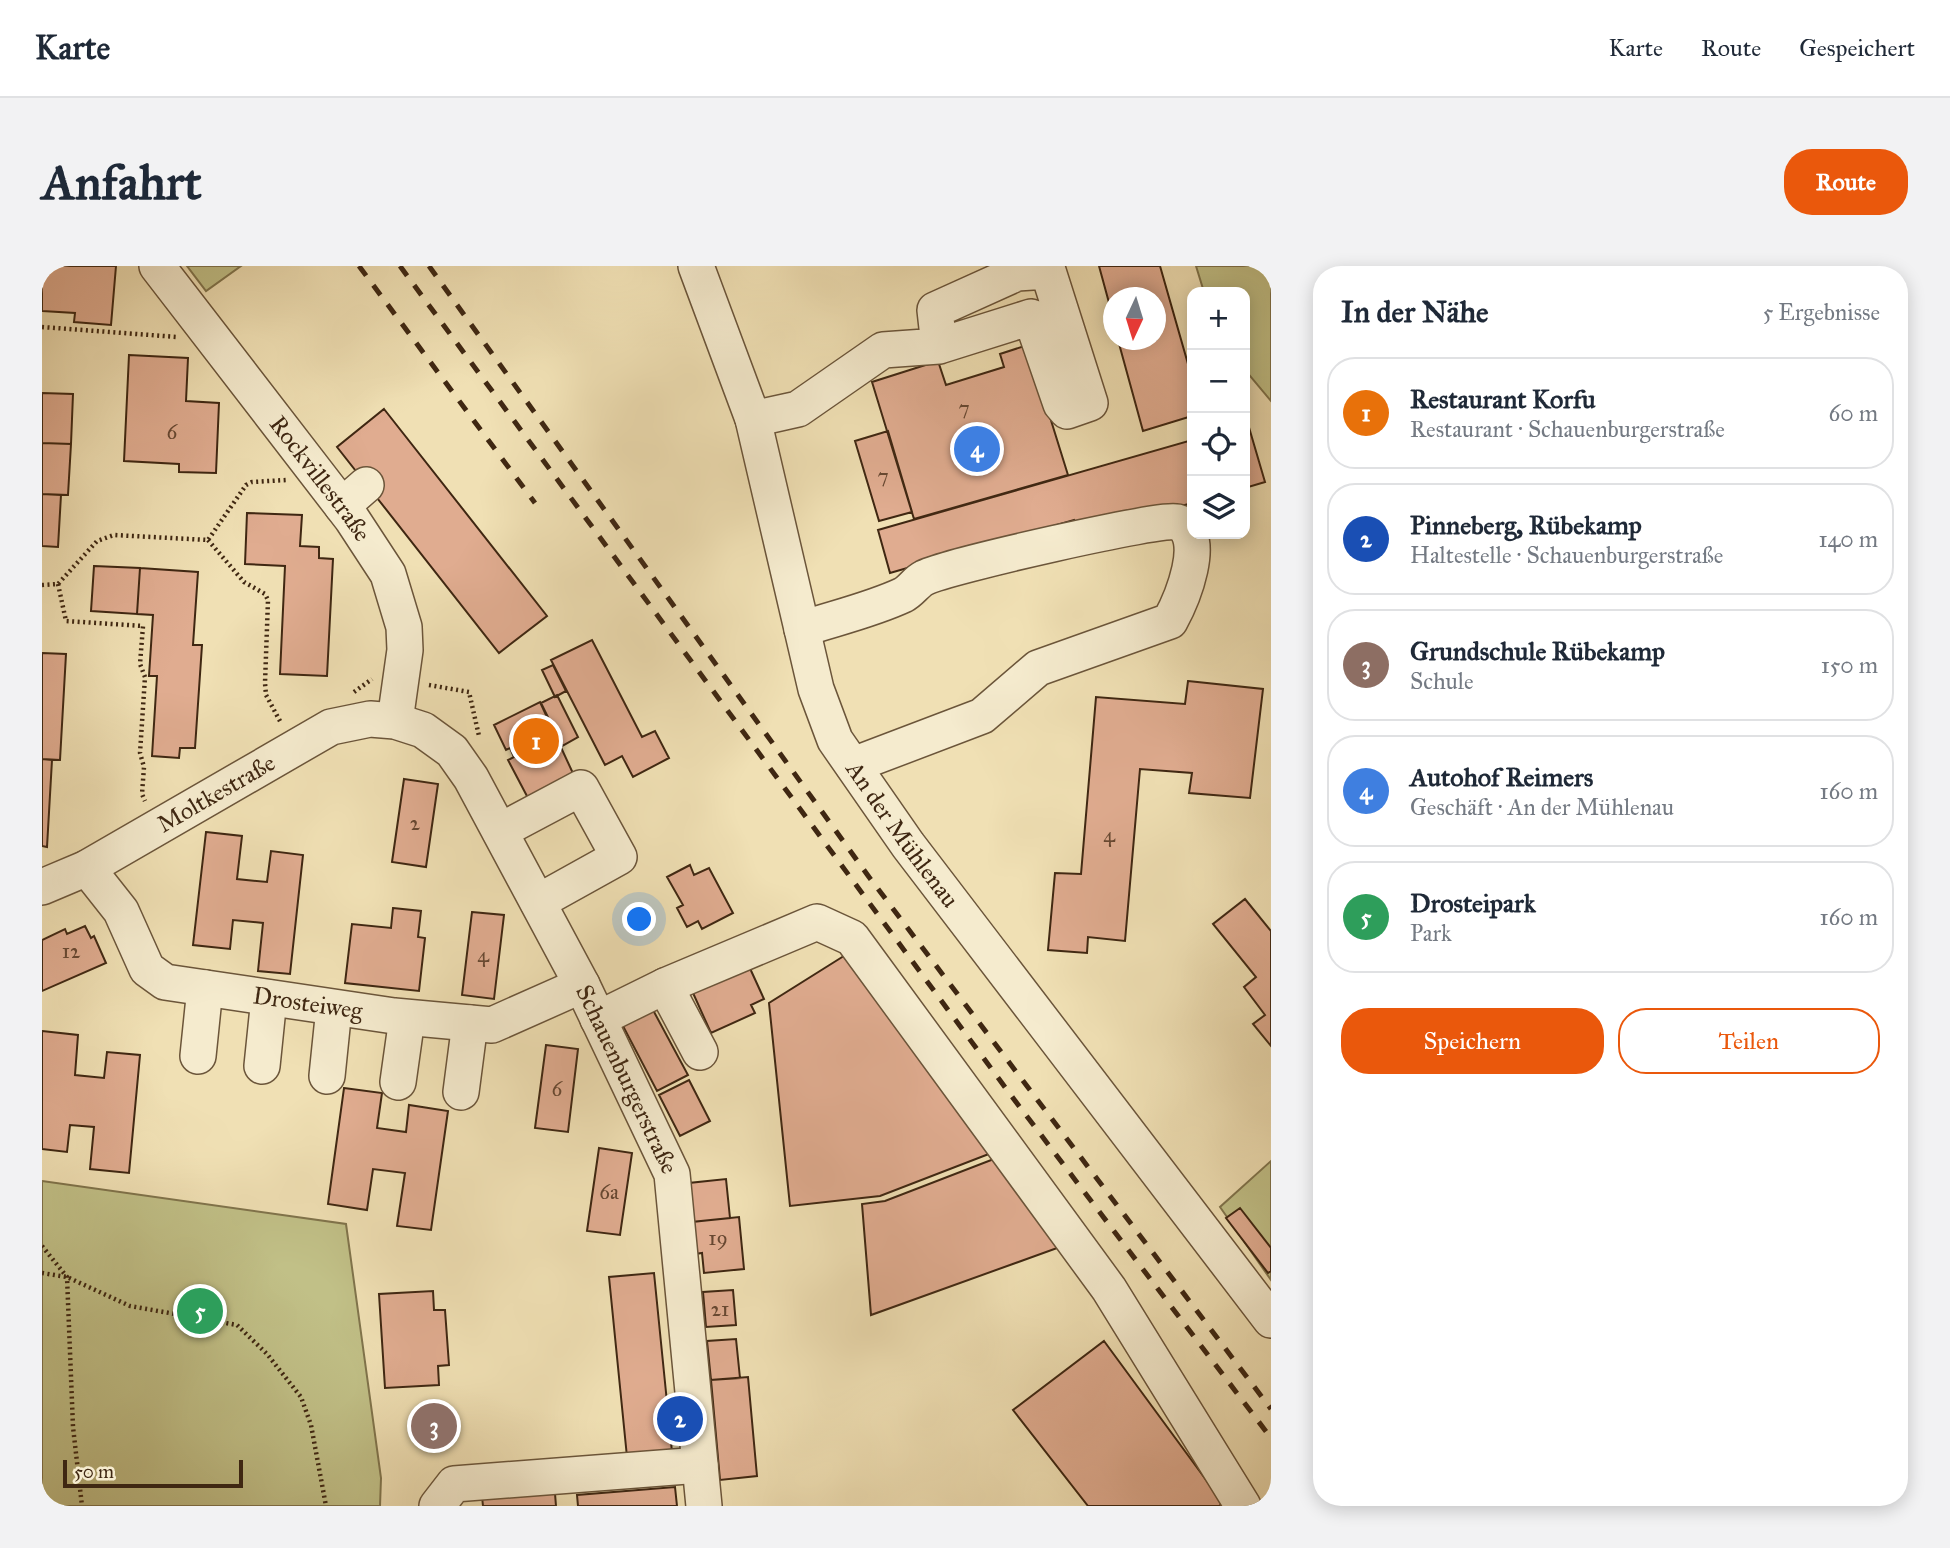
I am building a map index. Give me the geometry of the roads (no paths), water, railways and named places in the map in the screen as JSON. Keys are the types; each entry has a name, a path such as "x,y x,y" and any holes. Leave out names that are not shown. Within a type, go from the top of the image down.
{"street":[{"name":"Rockvillestraße","path":"157,266 314,472 354,496 401,609 405,650 395,721"},
{"name":"An der Mühlenau","path":"696,266 753,419 816,689 835,740 908,845 1271,1320"},
{"path":"939,346 935,310 1017,273 1048,271 1090,393 1090,403 1067,411 1061,404 1017,273"},
{"path":"753,419 798,409 883,349 939,346 1031,317"},
{"path":"802,629 906,593 924,578 1048,543 1082,540 1159,521 1177,521 1187,529 1192,548 1190,576 1170,621 1038,668 982,716 853,765"},
{"name":"Moltkestraße","path":"42,887 87,868 296,746 345,723 370,719 395,721"},
{"name":"Schauenburgerstraße","path":"395,721 433,736 452,751 471,778 582,985 672,1174 704,1506"},
{"path":"500,831 581,789 619,857 538,902"},
{"name":"Drosteiweg","path":"87,868 121,911 147,969 165,982 407,1018 492,1025 582,985"},
{"path":"598,1019 665,986 817,922 852,938 1109,1289 1243,1506"},
{"path":"665,986 700,1052"},
{"path":"198,1056 205,988"},
{"path":"262,1066 269,998"},
{"path":"327,1076 334,1008"},
{"path":"398,1082 407,1018"},
{"path":"461,1092 470,1023"},
{"path":"437,1506 454,1484 700,1465"}],"railway":[{"path":"359,266 535,503"},
{"path":"400,266 1013,1098 1271,1438"},
{"path":"429,266 869,877 1271,1409"}],"place":[{"name":"Autohof Reimers","path":"977,449"},
{"name":"Restaurant Korfu","path":"536,741"},
{"name":"Drosteipark","path":"200,1311"},
{"name":"Pinneberg, Rübekamp","path":"680,1419"},
{"name":"Grundschule Rübekamp","path":"434,1426"}]}
